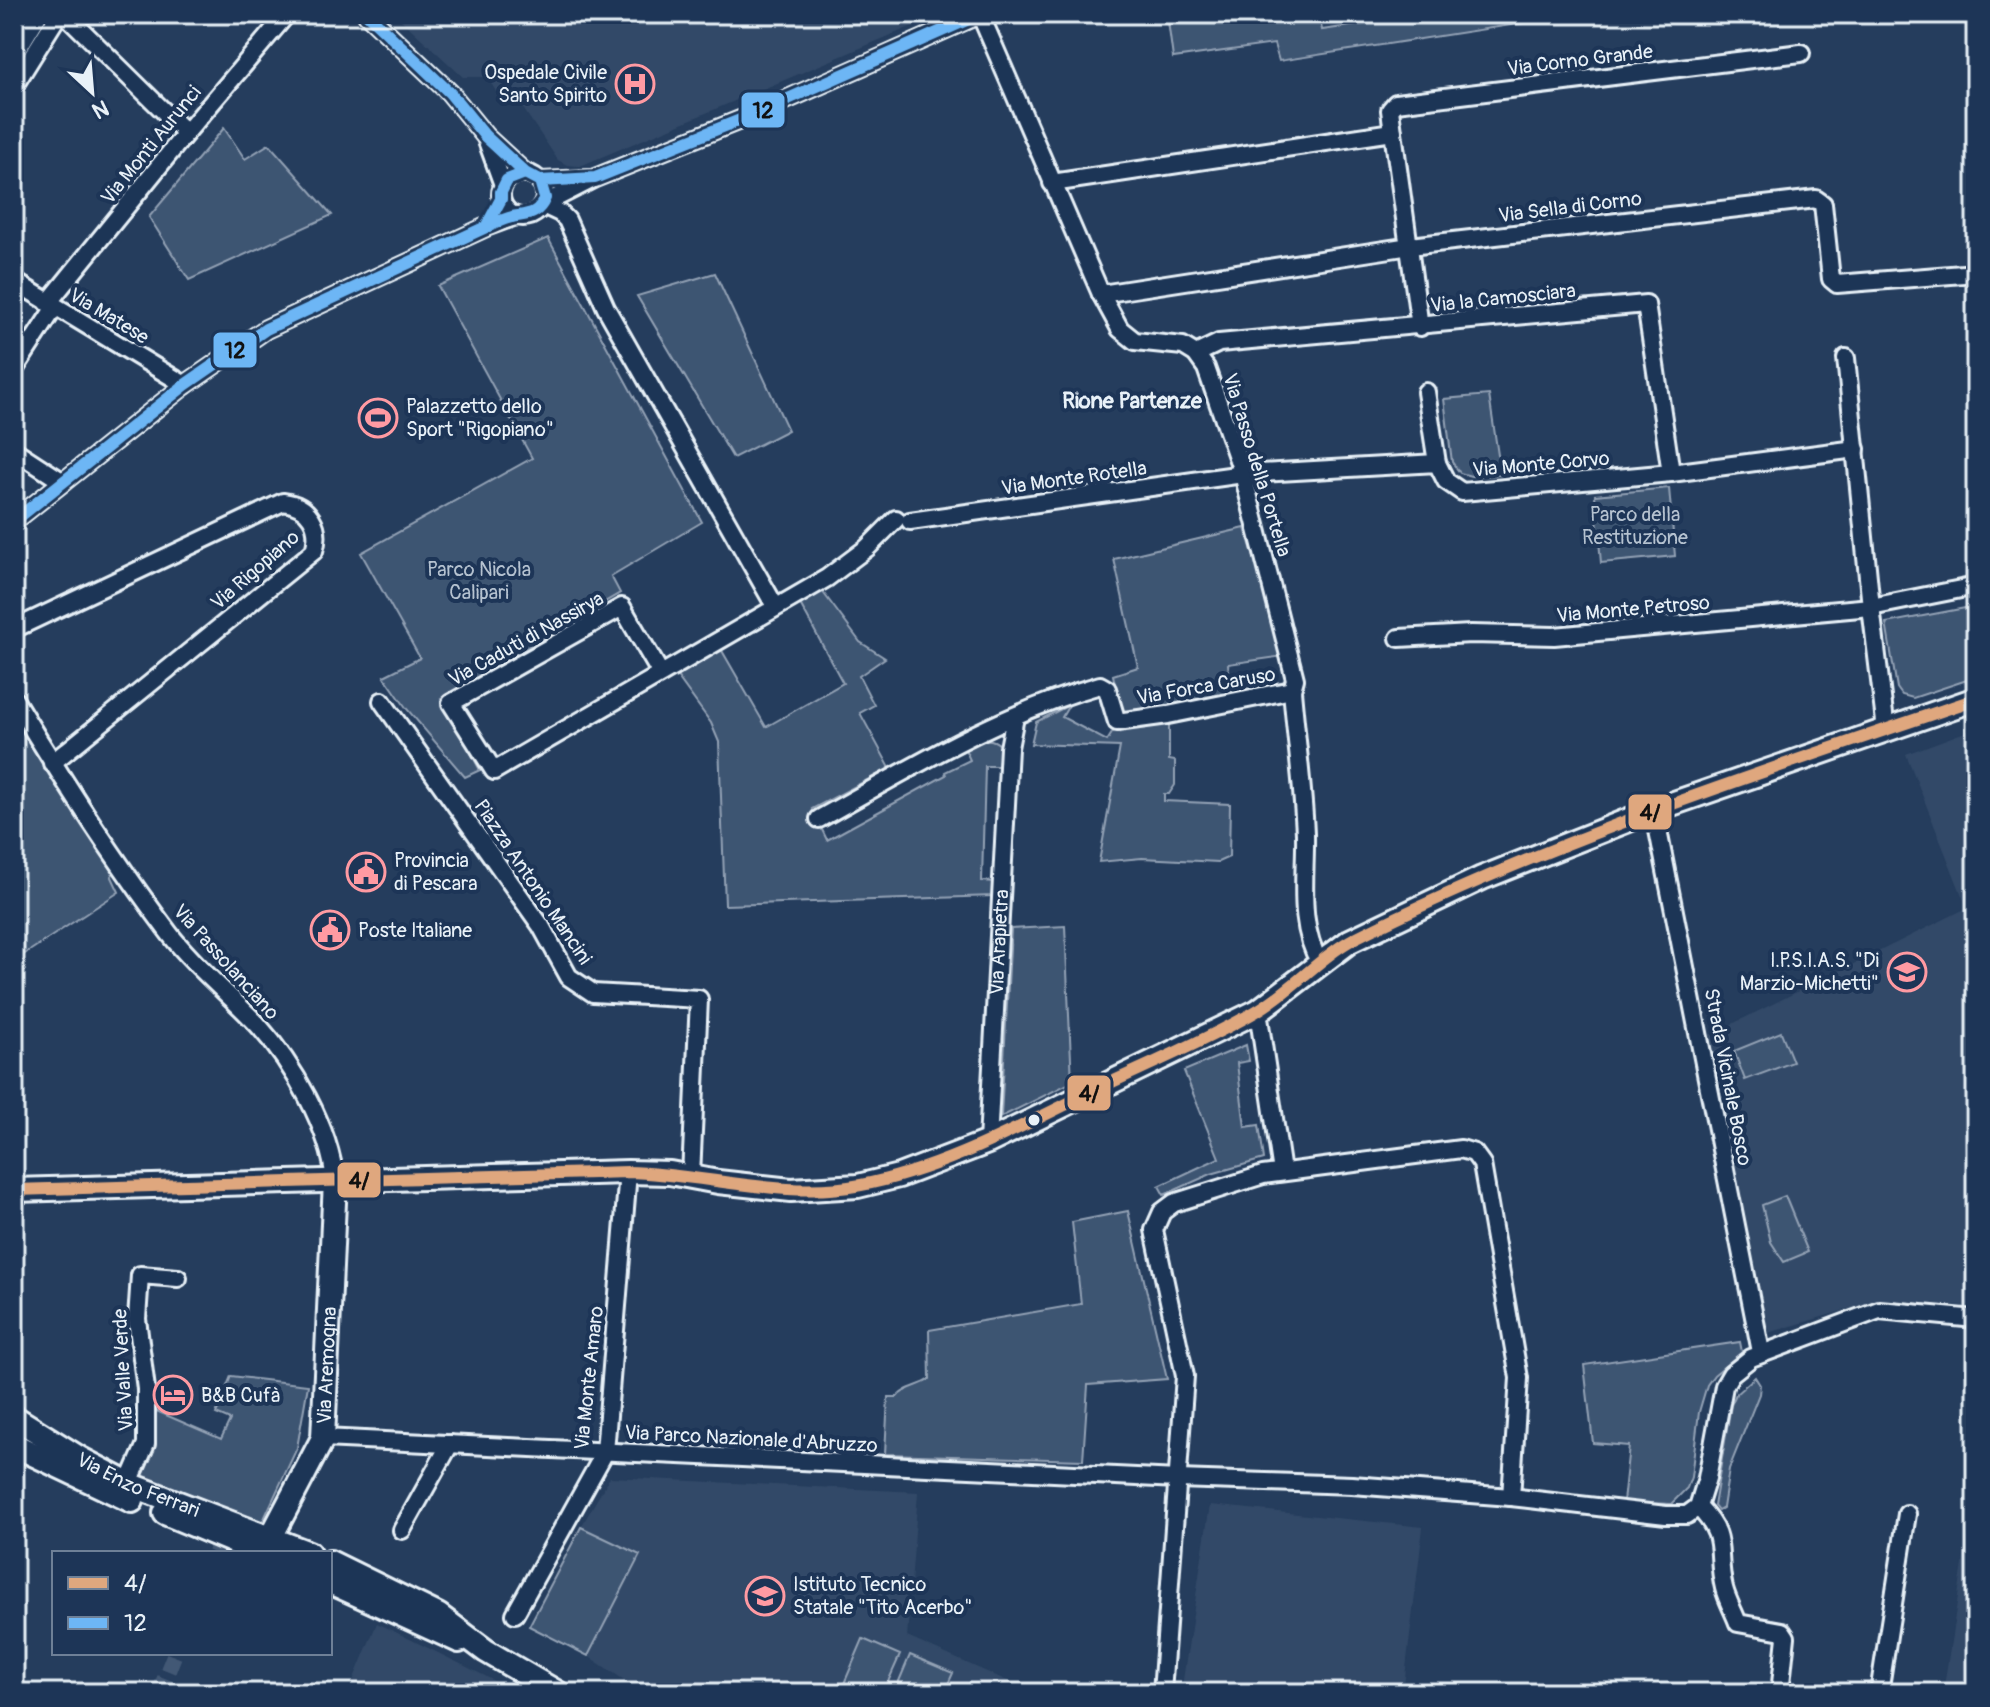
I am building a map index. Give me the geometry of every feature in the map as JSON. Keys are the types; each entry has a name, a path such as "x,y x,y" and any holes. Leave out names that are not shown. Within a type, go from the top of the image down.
{"street":[{"path":"14,55 39,14"},
{"path":"14,86 62,14 186,133"},
{"name":"Via Monti Aurunci","path":"14,370 51,305 186,133 287,14"},
{"path":"367,14 450,93 485,136 532,177 545,192 542,206"},
{"path":"485,136 506,210 526,217 595,178 745,118 980,14 1101,294 1120,329 1135,341 1183,346 1196,354"},
{"name":"Via Corno Grande","path":"1420,327 1390,110 1396,103 1801,53"},
{"path":"1052,183 1393,132"},
{"path":"486,227 512,176 595,178"},
{"path":"564,216 575,190"},
{"name":"Via Sella di Corno","path":"1101,294 1410,246 1816,199 1823,204 1831,279 1837,284 1976,273"},
{"path":"542,206 564,216 606,308 775,606"},
{"path":"14,521 185,385 266,329 516,216"},
{"name":"Via Matese","path":"14,281 185,385"},
{"name":"Via la Camosciara","path":"1196,354 1219,343 1646,304 1671,473"},
{"name":"Via Passo della Portella","path":"1196,354 1206,368 1243,474 1295,679 1292,690 1305,833 1304,914 1313,951 1320,963"},
{"path":"1846,358 1886,730"},
{"path":"1243,474 1437,463 1426,392"},
{"name":"Via Monte Corvo","path":"1437,463 1446,481 1462,492 1671,473 1856,449"},
{"path":"14,450 63,482"},
{"name":"Via Monte Rotella","path":"903,520 1243,474"},
{"name":"Via Rigopiano","path":"14,629 283,502 302,506 313,519 317,542 314,551 52,763"},
{"name":"Via Caduti di Nassirya","path":"661,674 622,607 451,703 494,771 827,578 903,520"},
{"name":"Via Monte Petroso","path":"1399,638 1471,634 1554,636 1871,607 1976,586"},
{"name":"Via Forca Caruso","path":"1015,717 1059,697 1100,685 1107,689 1117,722 1292,690"},
{"name":"Via Passolanciano","path":"14,699 52,763 172,936 274,1045 310,1102 333,1161 335,1181"},
{"path":"14,1190 628,1172 670,1173 791,1190 858,1186 899,1176 988,1142 1258,1011 1350,941 1482,878 1654,810 1976,699"},
{"name":"Piazza Antonio Mancini","path":"382,701 541,926 569,977 593,993 699,999 691,1176"},
{"path":"819,819 1015,717"},
{"name":"Via Arapietra","path":"988,1142 1010,742 1015,717"},
{"path":"984,731 996,732 1010,742"},
{"name":"Strada Vicinale Bosco","path":"1654,810 1761,1352"},
{"path":"1258,1011 1282,1172"},
{"path":"1162,1693 1185,1376 1153,1237 1155,1223 1166,1208 1190,1197 1282,1172 1461,1149 1474,1153 1482,1164 1519,1378 1511,1497"},
{"name":"Via Monte Amaro","path":"515,1614 605,1452 628,1172"},
{"name":"Via Aremogna","path":"261,1546 323,1438 335,1181"},
{"name":"Via Valle Verde","path":"126,1490 146,1444 146,1389 137,1319 140,1275 178,1278"},
{"path":"1780,1693 1786,1637 1782,1631 1738,1623 1724,1588 1719,1534 1698,1507 1707,1478 1724,1386 1741,1364 1761,1352 1879,1310 1976,1319"},
{"name":"Via Enzo Ferrari","path":"14,1417 126,1490"},
{"name":"Via Parco Nazionale d'Abruzzo","path":"323,1438 1352,1485 1511,1497 1666,1515 1687,1515 1698,1507"},
{"path":"402,1530 450,1444"},
{"name":"Via Enzo Ferrari","path":"14,1445 126,1490 222,1535 261,1546 295,1551"},
{"path":"1879,1693 1907,1514"},
{"path":"332,1563 438,1615 486,1651 558,1693"},
{"path":"332,1583 450,1638 486,1651"}],"shaded area":[{"name":"Ospedale Civile Santo Spirito","path":"395,14 941,14 580,166 567,165 558,160 512,92 501,99 487,77 463,77"},
{"name":"I.P.S.I.A.S. \"Di Marzio-Michetti\"","path":"1976,728 1976,1221 1969,1306 1879,1300 1768,1333 1708,1036 1967,908 1906,754"},
{"name":"Istituto Tecnico Statale \"Tito Acerbo\"","path":"610,1477 918,1492 907,1637 1035,1693 644,1693 588,1656 640,1555 581,1527"},
{"path":"1976,1481 1976,1693 1943,1693"},
{"path":"1210,1505 1423,1527 1403,1693 1181,1693"},
{"path":"377,1623 485,1676 515,1693 348,1693"}],"green space":[{"path":"1167,14 1319,14 1322,30 1432,14 1581,14 1279,61 1274,44 1173,58"},
{"path":"224,128 245,159 269,144 332,215 189,280 149,217"},
{"name":"Parco Nicola Calipari","path":"548,238 702,522 611,576 620,593 441,698 480,770 465,777 407,709 384,676 420,658 361,553 532,458 438,286"},
{"path":"715,273 788,430 733,458 637,296"},
{"path":"1489,395 1501,475 1471,476 1460,473 1452,462 1444,399"},
{"name":"Parco della Restituzione","path":"1669,488 1675,556 1601,563 1595,495"},
{"path":"1245,528 1284,656 1228,664 1232,698 1122,717 1113,675 1138,667 1114,559"},
{"path":"819,587 860,642 885,658 859,676 874,705 860,713 890,768 812,809 827,840 946,775 945,772 970,760 965,749 991,740 1000,745 1000,766 985,766 982,881 995,882 994,896 725,905 719,742 711,723 677,676 721,649 766,727 843,683 798,600"},
{"path":"1976,606 1976,677 1913,698 1902,695 1897,688 1886,623"},
{"path":"1069,705 1062,717 1107,741 1114,730 1119,732 1118,725 1169,720 1169,760 1175,761 1175,785 1169,794 1164,794 1164,801 1230,804 1229,857 1218,862 1142,858 1099,862 1120,747 1031,744 1036,722"},
{"path":"14,714 113,866 112,877 119,892 14,961"},
{"path":"1065,926 1072,1082 1001,1117 1011,929"},
{"path":"1781,1032 1793,1062 1745,1080 1734,1051"},
{"path":"1246,1045 1249,1061 1237,1063 1245,1127 1259,1125 1264,1159 1211,1174 1164,1195 1159,1186 1219,1158 1184,1071"},
{"path":"1785,1196 1808,1252 1784,1262 1771,1242 1762,1205"},
{"path":"1128,1211 1167,1379 1088,1385 1083,1460 885,1454 888,1397 897,1397 930,1379 929,1330 1081,1304 1072,1222"},
{"path":"1740,1342 1742,1352 1714,1375 1707,1385 1699,1412 1687,1488 1671,1504 1623,1502 1629,1446 1593,1443 1584,1365"},
{"path":"231,1376 308,1385 297,1448 263,1521 259,1522 139,1475 152,1409 221,1439 230,1420 216,1414"},
{"path":"1755,1377 1760,1385 1759,1394 1729,1469 1723,1508 1718,1511 1714,1506 1731,1405 1736,1394"},
{"path":"581,1527 640,1555 588,1656 529,1626"},
{"path":"863,1639 900,1655 883,1693 840,1693"},
{"path":"910,1655 953,1673 944,1693 894,1693"}],"tunnel":[{"path":"216,1551 217,1547"},
{"path":"159,1693 174,1655"}],"transit line":[{"name":"12","path":"367,14 450,93 485,136 525,173"},
{"name":"12","path":"540,181 595,178 745,118 980,14"},
{"name":"12","path":"525,173 540,181 545,198 542,204 532,213 486,227 507,180 525,173"},
{"name":"12","path":"14,521 185,385 266,329 486,227"},
{"name":"4/","path":"14,1190 628,1172 803,1190 832,1189 891,1178 982,1145 1217,1033 1268,1004 1355,938 1430,902 1661,808 1976,699"}],"place":[{"name":"Ospedale Civile Santo Spirito","path":"635,84"},
{"name":"Palazzetto dello Sport \"Rigopiano\"","path":"378,418"},
{"name":"Provincia di Pescara","path":"366,872"},
{"name":"Poste Italiane","path":"330,930"},
{"name":"I.P.S.I.A.S. \"Di Marzio-Michetti\"","path":"1907,972"},
{"name":"B&B Cufà","path":"173,1395"},
{"name":"Istituto Tecnico Statale \"Tito Acerbo\"","path":"765,1596"}],"district":[{"name":"Rione Partenze","path":"1132,401"}]}
